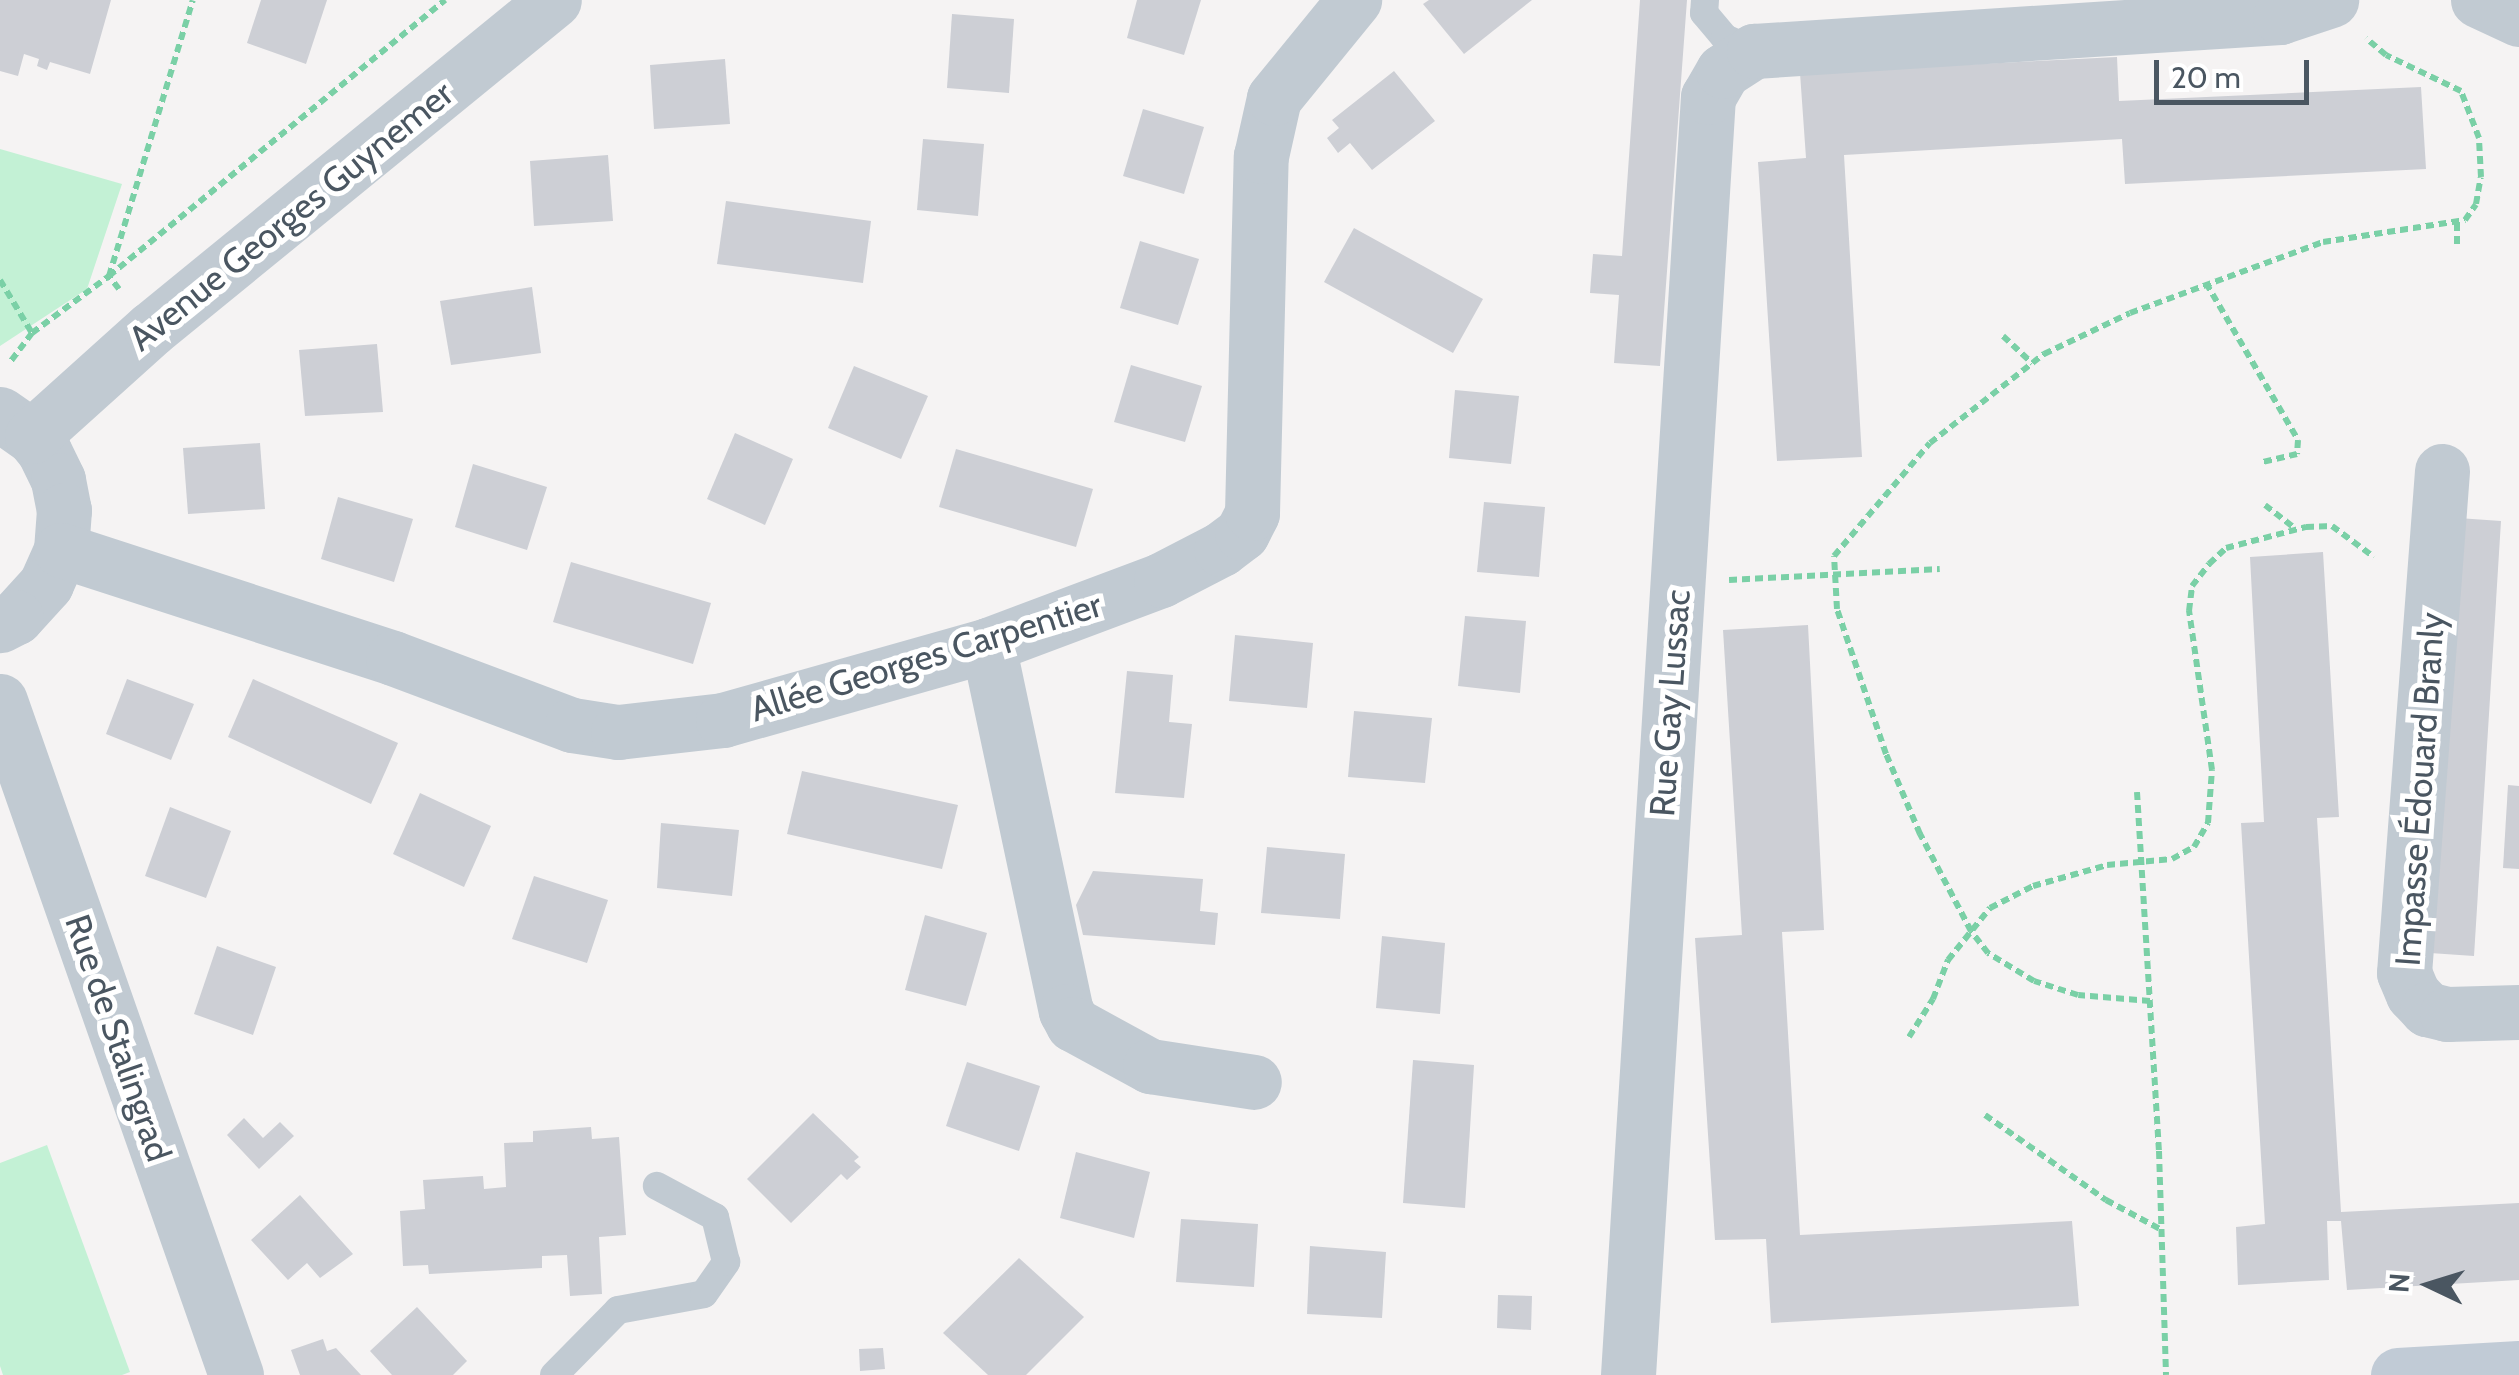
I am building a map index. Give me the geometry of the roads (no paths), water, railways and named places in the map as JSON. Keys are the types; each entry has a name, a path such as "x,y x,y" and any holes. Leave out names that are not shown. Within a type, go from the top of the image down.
{"street":[{"name":"Avenue Georges Guynemer","path":"30,421 152,329 554,0"},
{"name":"Allée Georges Carpentier","path":"60,550 393,658 572,725 618,732 723,720 988,644 1160,580 1221,550 1242,532 1252,513 1261,156 1274,98 1354,0"},
{"path":"2478,0 2519,19"},
{"path":"1754,51 2280,17 2329,2"},
{"name":"Rue Gay Lussac","path":"1628,1375 1708,97 1723,71 1754,51"},
{"path":"0,625 16,617 46,584 60,550 64,510 58,480 30,421"},
{"name":"Impasse Édouard Branly","path":"2442,470 2404,973 2413,994 2428,1009 2447,1014 2519,1012"},
{"path":"988,644 1066,1010 1073,1024 1150,1066 1254,1082"},
{"name":"Rue de Stalingrad","path":"0,701 236,1375"},
{"path":"2398,1375 2519,1368"}],"lane":[{"path":"1705,0 1704,12 1725,38 1754,51"},
{"path":"554,1375 618,1310 704,1294 726,1262 715,1218 657,1186"}]}
